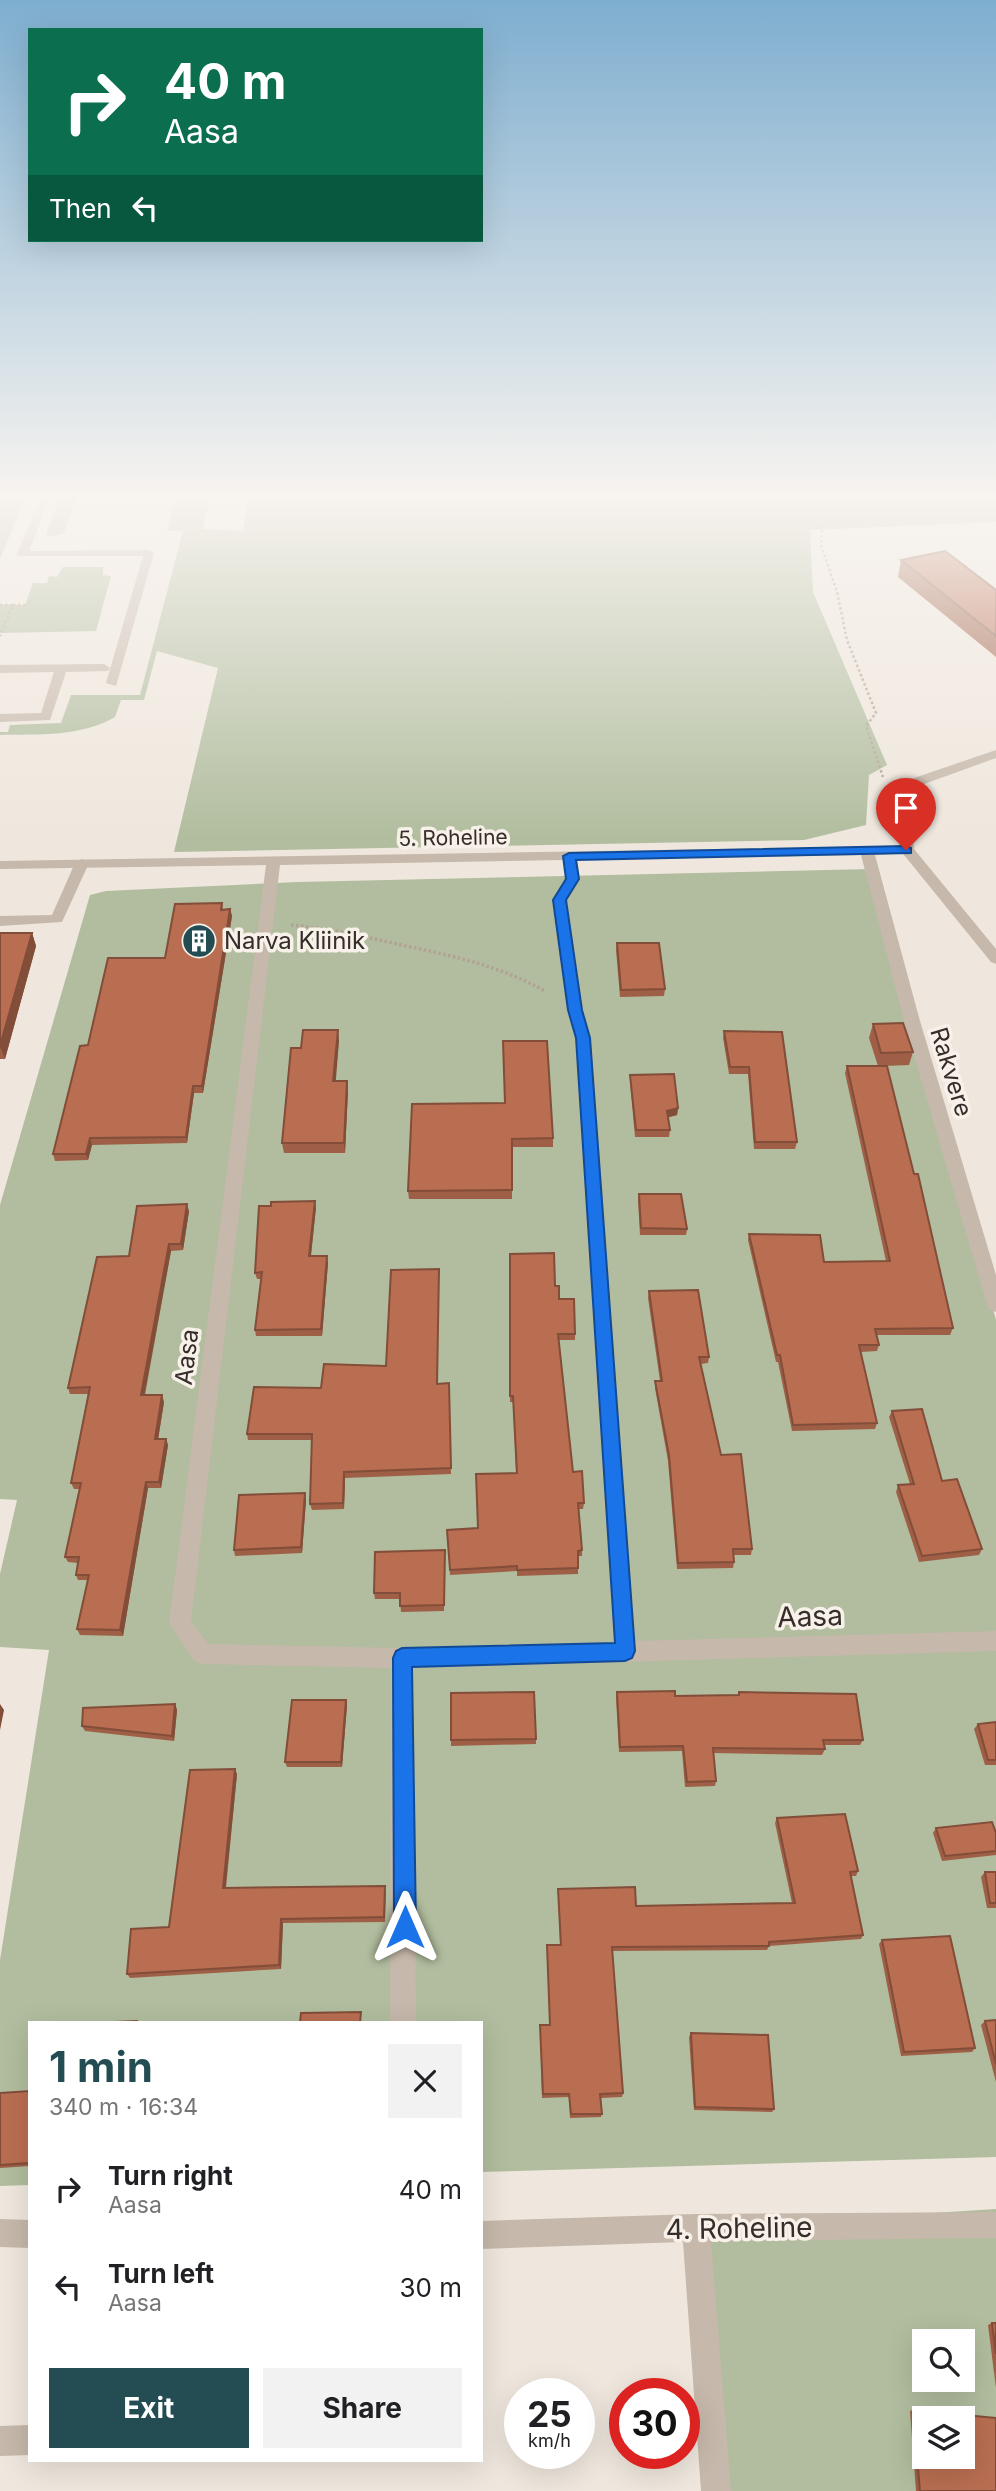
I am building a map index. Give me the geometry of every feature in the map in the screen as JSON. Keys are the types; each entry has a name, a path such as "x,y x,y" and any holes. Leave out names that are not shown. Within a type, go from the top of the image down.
{"street":[{"path":"112,683 134,607"},
{"path":"0,669 104,668"},
{"path":"0,718 46,718 61,669"},
{"path":"996,754 919,781 902,792 906,850 996,959"},
{"name":"5. Roheline","path":"0,865 906,850"},
{"name":"Rakvere","path":"867,852 912,1021 996,1305"},
{"path":"569,856 573,879 559,900 575,1010 583,1038 625,1651"},
{"name":"Aasa","path":"273,862 180,1623 202,1654 402,1658 996,1641"},
{"path":"0,921 57,919 82,863"},
{"path":"402,1658 403,2021"},
{"name":"4. Roheline","path":"483,2235 696,2228 996,2225"},
{"path":"696,2228 716,2491"},
{"path":"0,2234 28,2234"},
{"path":"0,2441 28,2440"}],"path":[{"path":"0,636 12,607"},
{"path":"840,607 847,640 876,713 866,726 886,780"},
{"path":"266,924 318,927 473,960 528,981 575,1010"}],"green space":[{"path":"0,607 102,607 96,631 0,633"},
{"path":"163,607 820,607 887,765 869,775 866,825 804,840 174,852 218,668 157,651 144,700 121,700 115,717 74,731 0,735 0,732 8,732 10,725 61,723 71,695 140,695"},
{"path":"871,869 996,1320 996,2157 483,2172 483,2021 28,2021 28,2185 0,2186 0,1960 49,1650 0,1647 0,1574 17,1500 0,1499 0,1205 90,895 106,891 298,882"},
{"path":"996,2209 996,2491 718,2491 696,2228"}],"building":[{"path":"960,607 996,607 996,636"},
{"path":"222,903 221,910 230,909 202,1086 193,1086 186,1137 90,1138 86,1154 53,1154 80,1046 88,1045 108,958 165,958 175,904"},
{"path":"0,933 32,933 0,1046"},
{"path":"617,943 659,943 665,989 621,990"},
{"path":"903,1023 913,1052 881,1053 873,1024"},
{"path":"303,1030 338,1030 333,1081 347,1081 344,1143 282,1143 291,1048 301,1048"},
{"path":"724,1031 782,1032 797,1142 755,1142 749,1067 730,1067"},
{"path":"503,1041 547,1041 553,1138 512,1139 512,1190 408,1191 412,1104 505,1103"},
{"path":"847,1066 887,1066 914,1174 918,1174 953,1328 875,1329 879,1345 859,1345 877,1423 793,1425 780,1355 777,1355 749,1234 820,1235 824,1262 890,1261"},
{"path":"674,1074 678,1108 667,1111 670,1130 636,1130 630,1075"},
{"path":"639,1194 681,1194 687,1229 641,1228"},
{"path":"315,1201 309,1256 327,1256 321,1329 255,1330 262,1272 255,1273 259,1206 271,1206 271,1202"},
{"path":"187,1204 181,1244 169,1244 141,1395 162,1395 155,1439 166,1439 159,1482 146,1482 120,1630 77,1629 89,1575 76,1575 79,1557 65,1557 81,1483 71,1483 90,1387 68,1388 97,1257 129,1256 137,1206"},
{"path":"554,1253 555,1286 559,1286 559,1299 574,1299 575,1334 558,1334 573,1472 582,1471 584,1503 578,1503 582,1550 578,1551 578,1568 517,1570 517,1566 450,1570 447,1530 478,1528 476,1474 517,1473 513,1396 510,1396 510,1254"},
{"path":"439,1269 437,1384 449,1383 451,1468 344,1472 343,1503 310,1504 312,1434 247,1434 254,1387 321,1388 324,1364 386,1366 391,1270"},
{"path":"698,1290 709,1357 699,1357 721,1455 741,1454 752,1549 733,1549 734,1562 678,1563 669,1455 655,1381 662,1381 649,1291"},
{"path":"922,1409 942,1481 957,1479 982,1549 922,1556 898,1485 914,1484 892,1411"},
{"path":"305,1493 301,1547 234,1550 239,1495"},
{"path":"445,1550 444,1605 400,1606 400,1593 374,1593 375,1552"},
{"path":"675,1691 675,1696 739,1695 739,1692 856,1694 863,1740 823,1740 825,1749 713,1748 716,1781 687,1782 683,1746 620,1747 617,1692"},
{"path":"534,1692 536,1739 451,1740 451,1693"},
{"path":"292,1700 346,1700 341,1762 285,1762"},
{"path":"175,1704 172,1736 82,1726 83,1708"},
{"path":"996,1722 996,1760 988,1760 978,1724"},
{"path":"235,1769 223,1888 385,1886 384,1917 281,1919 279,1965 127,1974 131,1929 169,1927 190,1770"},
{"path":"845,1814 858,1871 850,1872 863,1935 769,1942 769,1946 612,1947 623,2093 600,2094 602,2114 571,2114 569,2094 543,2094 540,2025 550,2025 547,1945 561,1945 558,1889 635,1887 636,1906 795,1903 777,1818"},
{"path":"992,1822 996,1833 996,1851 945,1856 936,1828"},
{"path":"985,1872 996,1872 996,1903 990,1903"},
{"path":"950,1936 975,2048 904,2052 882,1940"},
{"path":"361,2012 360,2021 300,2021 301,2013"},
{"path":"996,2020 996,2064 985,2021"},
{"path":"691,2033 768,2035 774,2109 695,2107"},
{"path":"28,2091 28,2163 0,2165 0,2093"},
{"path":"992,2323 996,2323 996,2354"},
{"path":"975,2416 996,2418 996,2491 920,2491 918,2469 975,2469"}],"place":[{"name":"Narva Kliinik","path":"199,941"}],"route":[{"path":"405,1927 402,1658 625,1651 583,1038 575,1010 559,900 573,879 569,856 906,850"}]}
